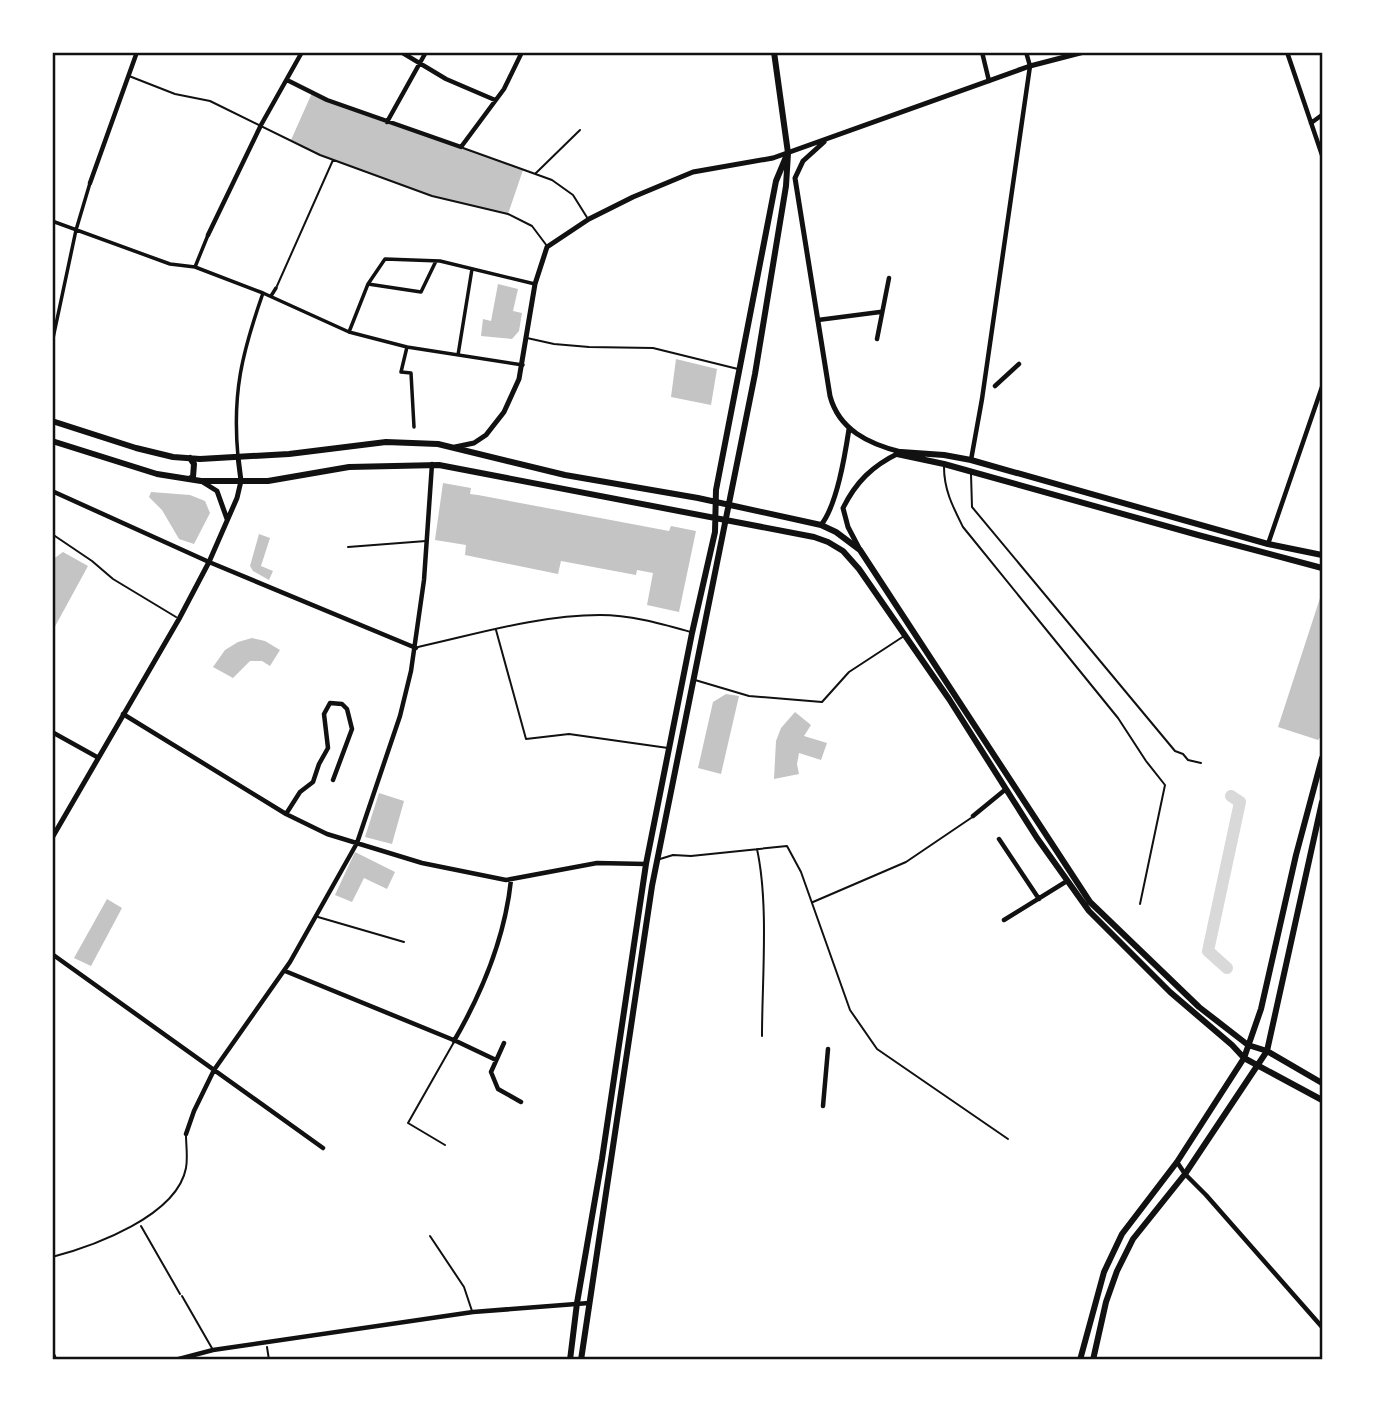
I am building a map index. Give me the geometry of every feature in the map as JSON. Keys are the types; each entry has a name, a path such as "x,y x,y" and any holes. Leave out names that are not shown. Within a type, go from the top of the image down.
{"main road":[{"path":"581,1360 656,860 755,374 786,186 788,153 774,52"},
{"path":"570,1360 577,1303 603,1159 646,864 715,532 716,502 738,369 775,181 788,153"},
{"path":"52,421 136,448 173,457 190,458 289,454 412,441 454,447 565,475 716,502 821,525 836,532 860,550 1090,902 1199,1007 1248,1045 1267,1051 1322,1083"},
{"path":"52,442 157,474 201,481 268,481 349,467 432,464 575,493 726,519 828,542 843,551 859,569 949,699 1089,911 1244,1058 1322,1100"},
{"path":"899,453 944,455 971,460 1268,544 1322,555"},
{"path":"899,453 1322,568"},
{"path":"187,480 193,477 195,471 190,458"},
{"path":"1080,1360 1104,1272 1122,1234 1177,1162 1244,1058 1261,1009 1299,842 1322,758"},
{"path":"1093,1360 1106,1302 1117,1271 1133,1239 1185,1174 1267,1051 1322,802"}],"street":[{"path":"52,343 76,230 137,52"},
{"path":"195,267 261,125 302,52"},
{"path":"401,52 446,79 495,100"},
{"path":"387,122 426,52"},
{"path":"287,80 327,100 461,147 504,89 522,52"},
{"path":"982,52 989,81"},
{"path":"971,460 1030,66 1026,52"},
{"path":"454,447 474,443 496,424 511,398 523,365 535,284 547,247 589,219 632,197 693,172 788,153 1030,66 1084,52"},
{"path":"1287,52 1322,155"},
{"path":"1311,123 1322,115"},
{"path":"828,138 803,161 795,178 833,409 849,429 899,453"},
{"path":"52,221 170,264 195,267 271,296 349,332 407,347 523,365"},
{"path":"349,332 368,284 385,259 436,261 535,284"},
{"path":"368,284 421,292 436,261"},
{"path":"458,355 472,269"},
{"path":"877,339 880,312 889,278"},
{"path":"271,296 276,288"},
{"path":"52,838 179,619 209,562 237,498 241,481 235,420 237,388 241,358 263,293"},
{"path":"818,320 880,312"},
{"path":"407,347 401,372 411,373 414,427"},
{"path":"995,386 1019,363"},
{"path":"1268,544 1322,387"},
{"path":"821,525 827,516 843,463 849,429"},
{"path":"860,550 848,527 843,508 865,475 880,462 899,453"},
{"path":"186,1134 214,1070 285,971 357,843 400,716 416,648 432,464"},
{"path":"201,481 218,491 227,521"},
{"path":"52,491 209,562 416,648"},
{"path":"286,814 300,792 313,782 328,748 324,714 330,703 347,709 352,729 333,780"},
{"path":"123,714 286,814 327,834 422,863 512,880 597,863 646,864"},
{"path":"52,732 97,757"},
{"path":"974,816 1006,789"},
{"path":"999,839 1039,899"},
{"path":"454,1041 478,995 498,943 512,880"},
{"path":"1004,920 1067,881"},
{"path":"52,954 323,1149"},
{"path":"285,971 496,1060"},
{"path":"504,1043 491,1072 498,1089 521,1102"},
{"path":"823,1106 828,1049"},
{"path":"1177,1162 1322,1327"},
{"path":"175,1360 213,1350 473,1312 590,1303"},
{"path":"52,1353 55,1360"}],"lane":[{"path":"127,75 175,94 211,101 333,159 432,196 508,214 533,226 547,247"},
{"path":"535,174 580,130"},
{"path":"461,147 552,180 573,195 589,219"},
{"path":"276,288 333,159"},
{"path":"526,338 589,347 653,348 738,369"},
{"path":"944,455 944,480 949,502 963,527 1118,718 1165,785 1140,904"},
{"path":"971,471 972,507 1175,751 1188,760 1201,763"},
{"path":"52,534 113,579 179,619"},
{"path":"348,547 427,541"},
{"path":"416,648 530,622 601,615 636,619 692,633"},
{"path":"496,630 526,739 569,734 669,748"},
{"path":"693,679 749,695 822,702 849,672 905,635"},
{"path":"812,902 906,862 974,816"},
{"path":"656,860 673,855 691,856 787,846 801,872 850,1010 877,1049 1007,1139"},
{"path":"757,849 762,925 762,1036"},
{"path":"316,916 404,942"},
{"path":"444,1145 408,1123 454,1041"},
{"path":"52,1257 92,1246 138,1222 176,1192 186,1168 186,1134"},
{"path":"430,1236 464,1287 473,1312"},
{"path":"182,1296 213,1350"}],"path":[{"path":"138,1222 182,1296"},
{"path":"267,1342 269,1360"}],"building":[{"path":"312,93 523,170 508,214 432,196 320,155 291,140"},
{"path":"498,284 518,289 513,311 522,313 519,331 512,339 481,336 483,319 491,321"},
{"path":"676,359 717,369 711,405 671,397"},
{"path":"443,483 471,488 470,494 669,531 671,526 696,531 679,612 647,605 653,573 637,570 636,575 561,561 558,574 465,555 466,545 435,540"},
{"path":"151,492 190,495 205,501 210,513 194,544 179,539 162,510 149,497"},
{"path":"259,534 270,538 261,566 273,571 269,580 253,571 250,566"},
{"path":"63,552 88,566 52,632 52,560"},
{"path":"1322,592 1322,735 1318,740 1278,727"},
{"path":"252,638 265,641 280,650 270,666 262,661 250,661 233,678 213,667 225,650"},
{"path":"726,694 739,696 721,774 698,768 713,702"},
{"path":"795,712 811,725 804,736 827,743 821,760 799,753 799,774 774,779 776,741 781,728"},
{"path":"379,793 404,801 392,844 365,837"},
{"path":"355,852 395,872 387,889 364,878 352,902 335,895"},
{"path":"107,899 122,908 91,966 74,958"}],"waterway":[{"path":"1227,968 1208,951 1240,802 1231,796"}]}
